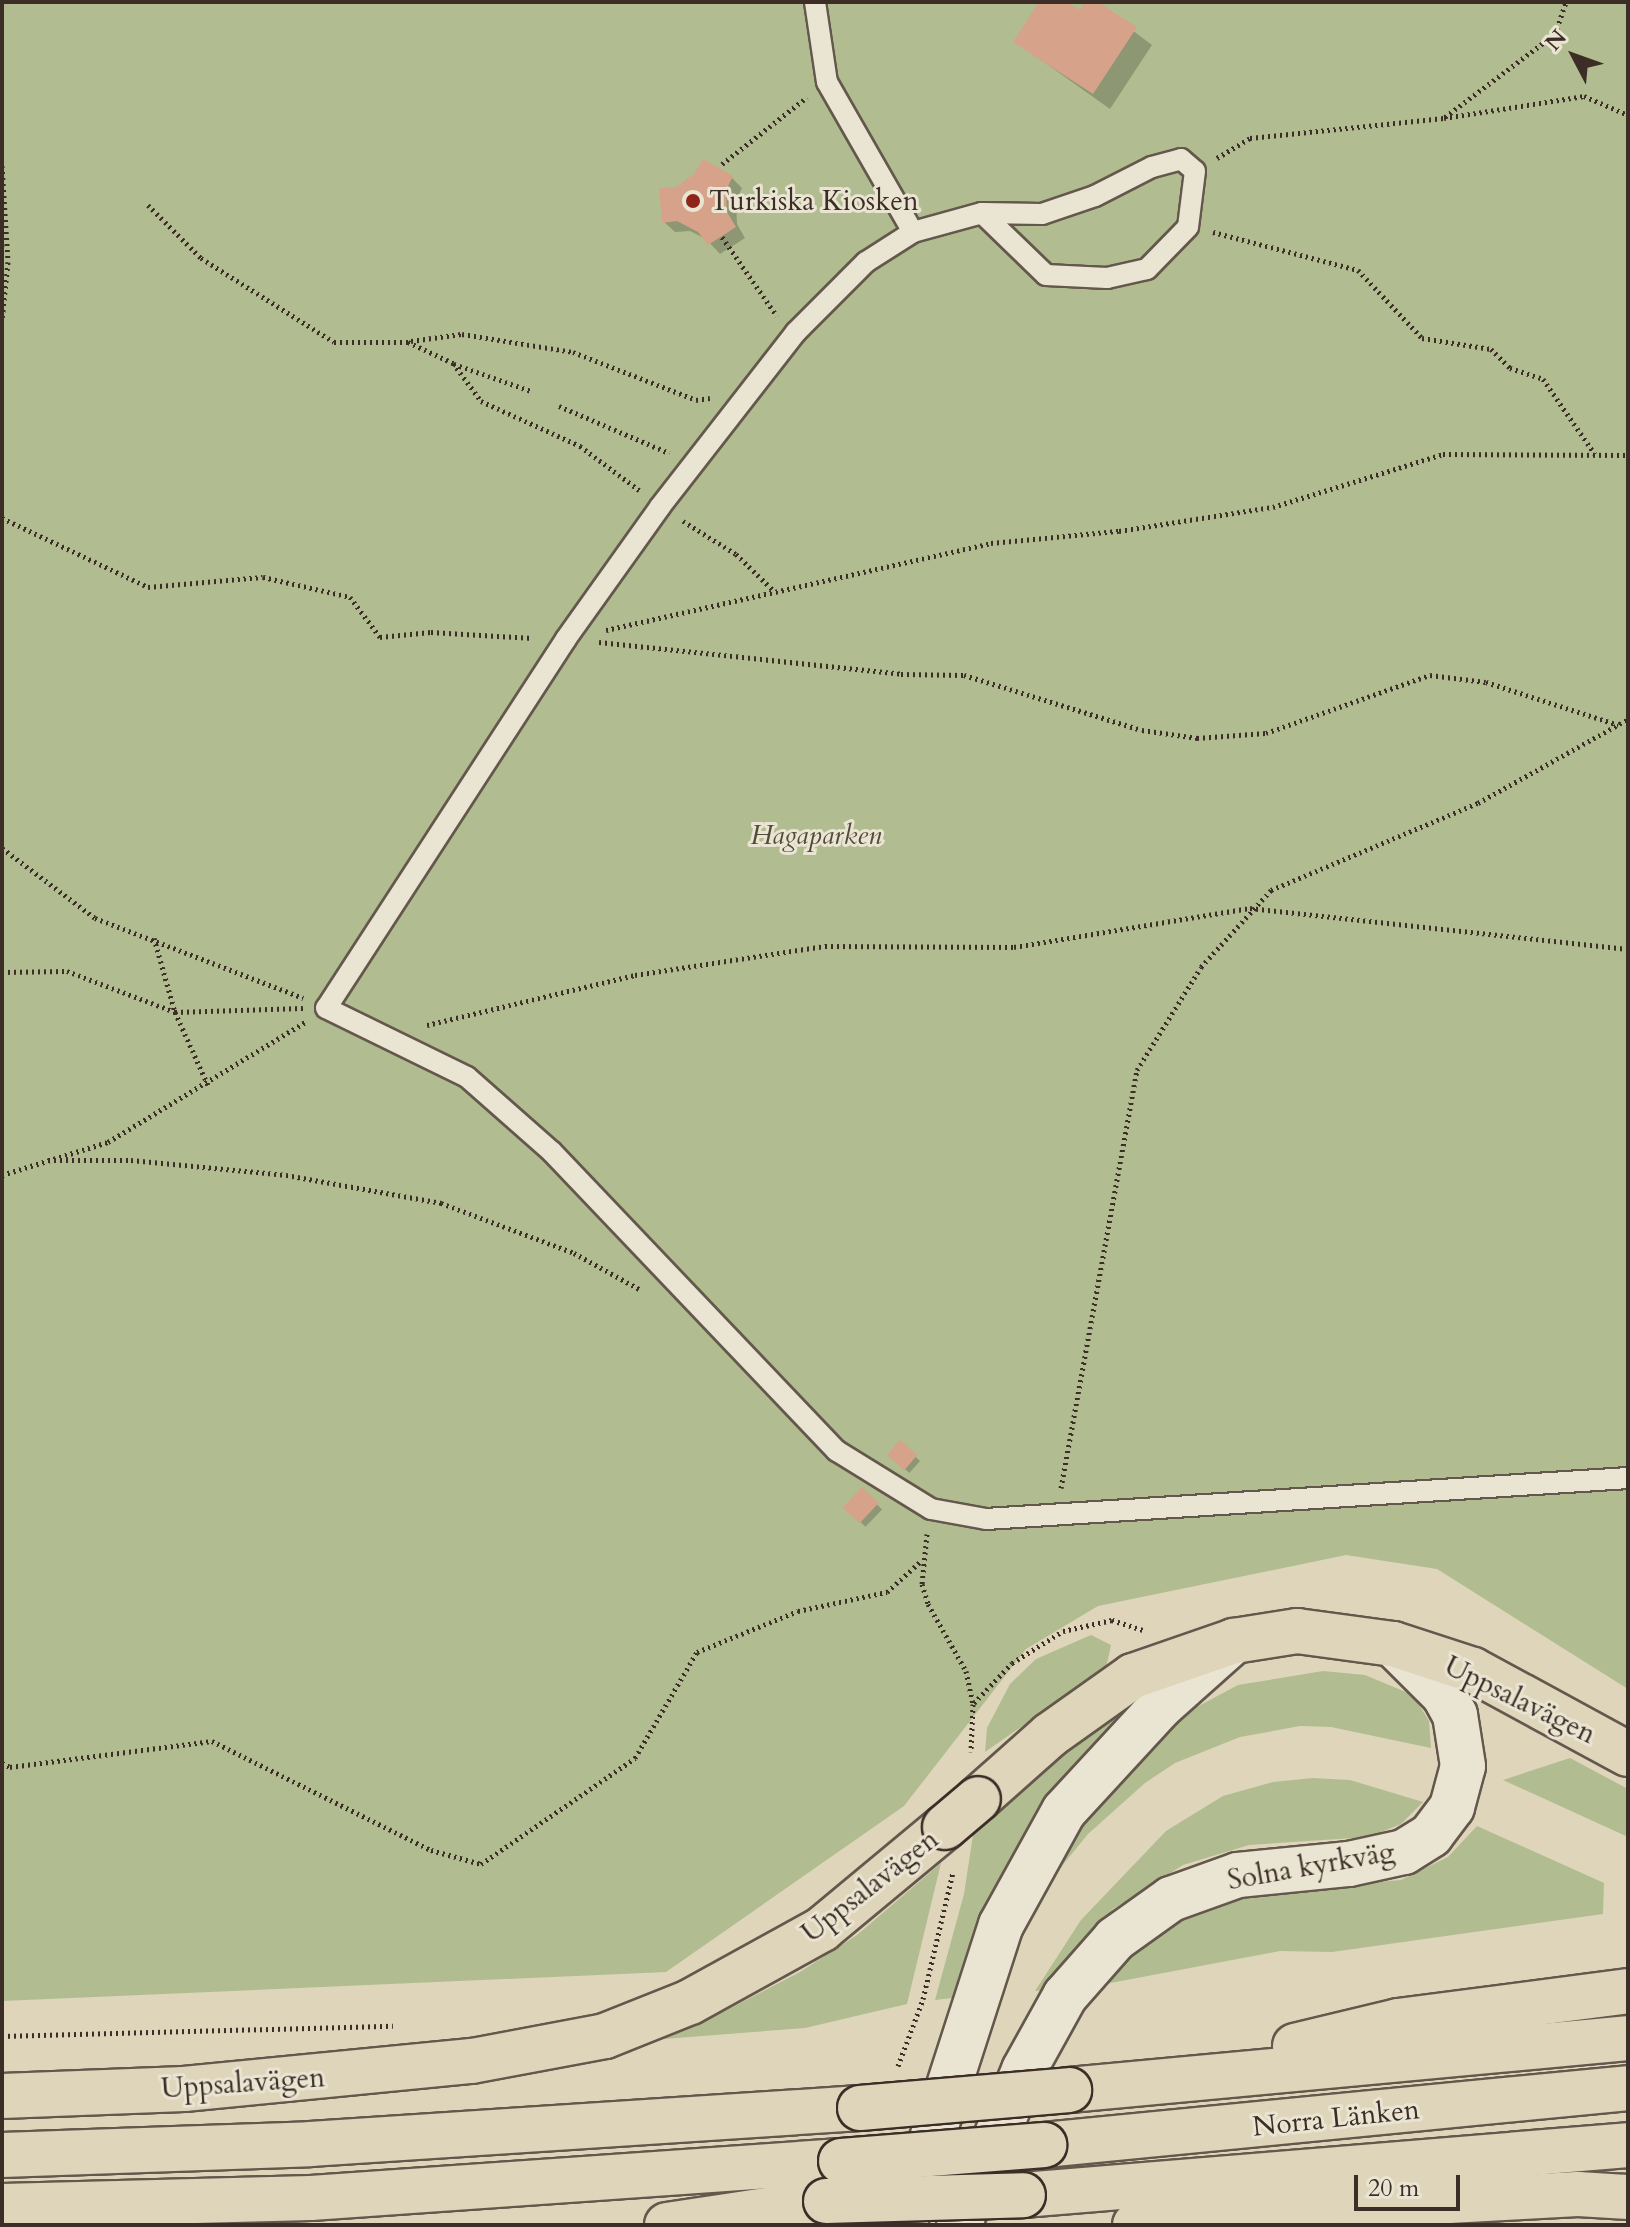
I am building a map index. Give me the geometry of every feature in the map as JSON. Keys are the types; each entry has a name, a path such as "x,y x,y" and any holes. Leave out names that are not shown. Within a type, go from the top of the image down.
{"main road":[{"name":"Uppsalavägen","path":"2,2096 184,2089 472,2061 605,2036 690,2002 822,1929 950,1845 974,1781 1050,1735 1133,1676 1234,1641 1297,1631 1393,1644 1473,1670 1628,1754"},
{"path":"1153,2079 1398,2021 1628,1991"},
{"name":"Norra Länken","path":"2,2155 310,2144 860,2108 1628,2038"},
{"name":"Norra Länken","path":"833,2181 1044,2145 1628,2088"},
{"path":"2,2206 833,2181 1023,2195 1503,2151 1628,2145"},
{"path":"667,2225 833,2181"},
{"path":"1135,2225 1357,2206 1578,2194 1628,2197"},
{"path":"1434,2225 1628,2212"}],"street":[{"path":"904,2225 1001,1925 1064,1811 1143,1724 1234,1641"},
{"name":"Solna kyrkväg","path":"959,2225 1024,2070 1065,1996 1115,1939 1171,1899 1238,1875 1349,1864 1404,1852 1431,1835 1445,1816 1463,1766 1462,1737 1444,1695 1393,1644"}],"lane":[{"path":"815,2 827,82 913,232"},
{"path":"982,213 1046,275 1107,278 1147,269 1188,227 1195,171 1181,159 1152,167 1095,196 1042,214 982,213 913,232 866,262 796,332 691,464 566,639 326,1008 467,1077 552,1152 837,1451 931,1509 986,1519 1628,1478"}],"path":[{"path":"1444,118 1555,34 1566,2"},
{"path":"722,164 827,82"},
{"path":"1195,171 1250,138 1444,118 1584,96 1628,115"},
{"path":"2,166 8,262 2,320"},
{"path":"148,205 201,258 334,342 408,342 462,334 573,352 696,400 747,394"},
{"path":"1188,227 1358,270 1422,338 1491,349 1510,368 1543,379 1596,454"},
{"path":"722,237 781,322 796,332"},
{"path":"408,342 453,363 531,391"},
{"path":"453,363 481,401 580,446 660,507 736,554 773,591"},
{"path":"559,406 691,464"},
{"path":"566,639 991,543 1119,531 1273,507 1443,454 1628,455"},
{"path":"2,518 148,587 263,577 350,597 380,637 431,632 566,639 901,674 964,675 1142,730 1197,738 1266,733 1430,675 1486,682 1618,725"},
{"path":"1056,1513 1137,1070 1201,967 1250,908 1271,890 1478,803 1628,719"},
{"path":"2,848 95,918 154,937 326,1008"},
{"path":"412,1023 426,1025 635,975 825,946 1014,947 1250,908 1628,949"},
{"path":"154,937 175,1012 208,1085"},
{"path":"2,972 67,971 175,1012 326,1008"},
{"path":"2,1175 108,1142 208,1085 326,1008"},
{"path":"48,1160 131,1160 286,1175 441,1203 574,1253 653,1296"},
{"path":"931,1509 922,1560 928,1604 966,1671 973,1704 974,1781"},
{"path":"2,1763 10,1767 212,1741 431,1850 481,1864 635,1758 697,1652 798,1611 887,1592 922,1560"},
{"path":"896,2071 923,1999 950,1845"},
{"path":"2,2036 400,2026"}],"green space":[{"name":"Hagaparken","path":"2,2 1628,2 1628,1689 1437,1569 1346,1555 1098,1606 1026,1649 904,1806 666,1972 2,2001"},
{"path":"1091,1635 1111,1645 1106,1668 985,1752 987,1728 1010,1684 1036,1659"},
{"path":"1323,1671 1365,1675 1413,1695 1429,1721 1431,1748 1331,1727 1300,1726 1240,1737 1175,1763 1145,1783 1088,1834 1039,1894 1051,1858 1163,1725 1238,1685"},
{"path":"1135,1703 994,1907 952,1998 935,2000 964,1894 973,1835 1084,1735"},
{"path":"1570,1758 1628,1789 1628,1837 1503,1780"},
{"path":"1313,1778 1350,1780 1423,1802 1401,1824 1369,1837 1249,1845 1183,1865 1113,1909 1045,1990 1035,1991 1081,1920 1166,1831 1223,1796 1273,1782"},
{"path":"1477,1826 1604,1883 1603,1914 1332,1952 1280,1951 1105,1984 1134,1952 1197,1911 1253,1893 1401,1880 1448,1857"},
{"path":"941,1863 907,2004 805,2028 651,2040 717,2015 800,1972 857,1935"}],"building":[{"path":"1039,2 1067,2 1080,10 1085,2 1098,2 1137,27 1093,94 1013,42"},
{"name":"Turkiska Kiosken","path":"703,159 733,176 726,190 727,212 736,227 708,245 698,232 677,221 662,223 659,188 676,187 694,174"},
{"path":"900,1440 917,1455 904,1470 887,1455"},
{"path":"862,1487 879,1503 860,1523 843,1507"}],"place":[{"name":"Turkiska Kiosken","path":"693,201"}]}
